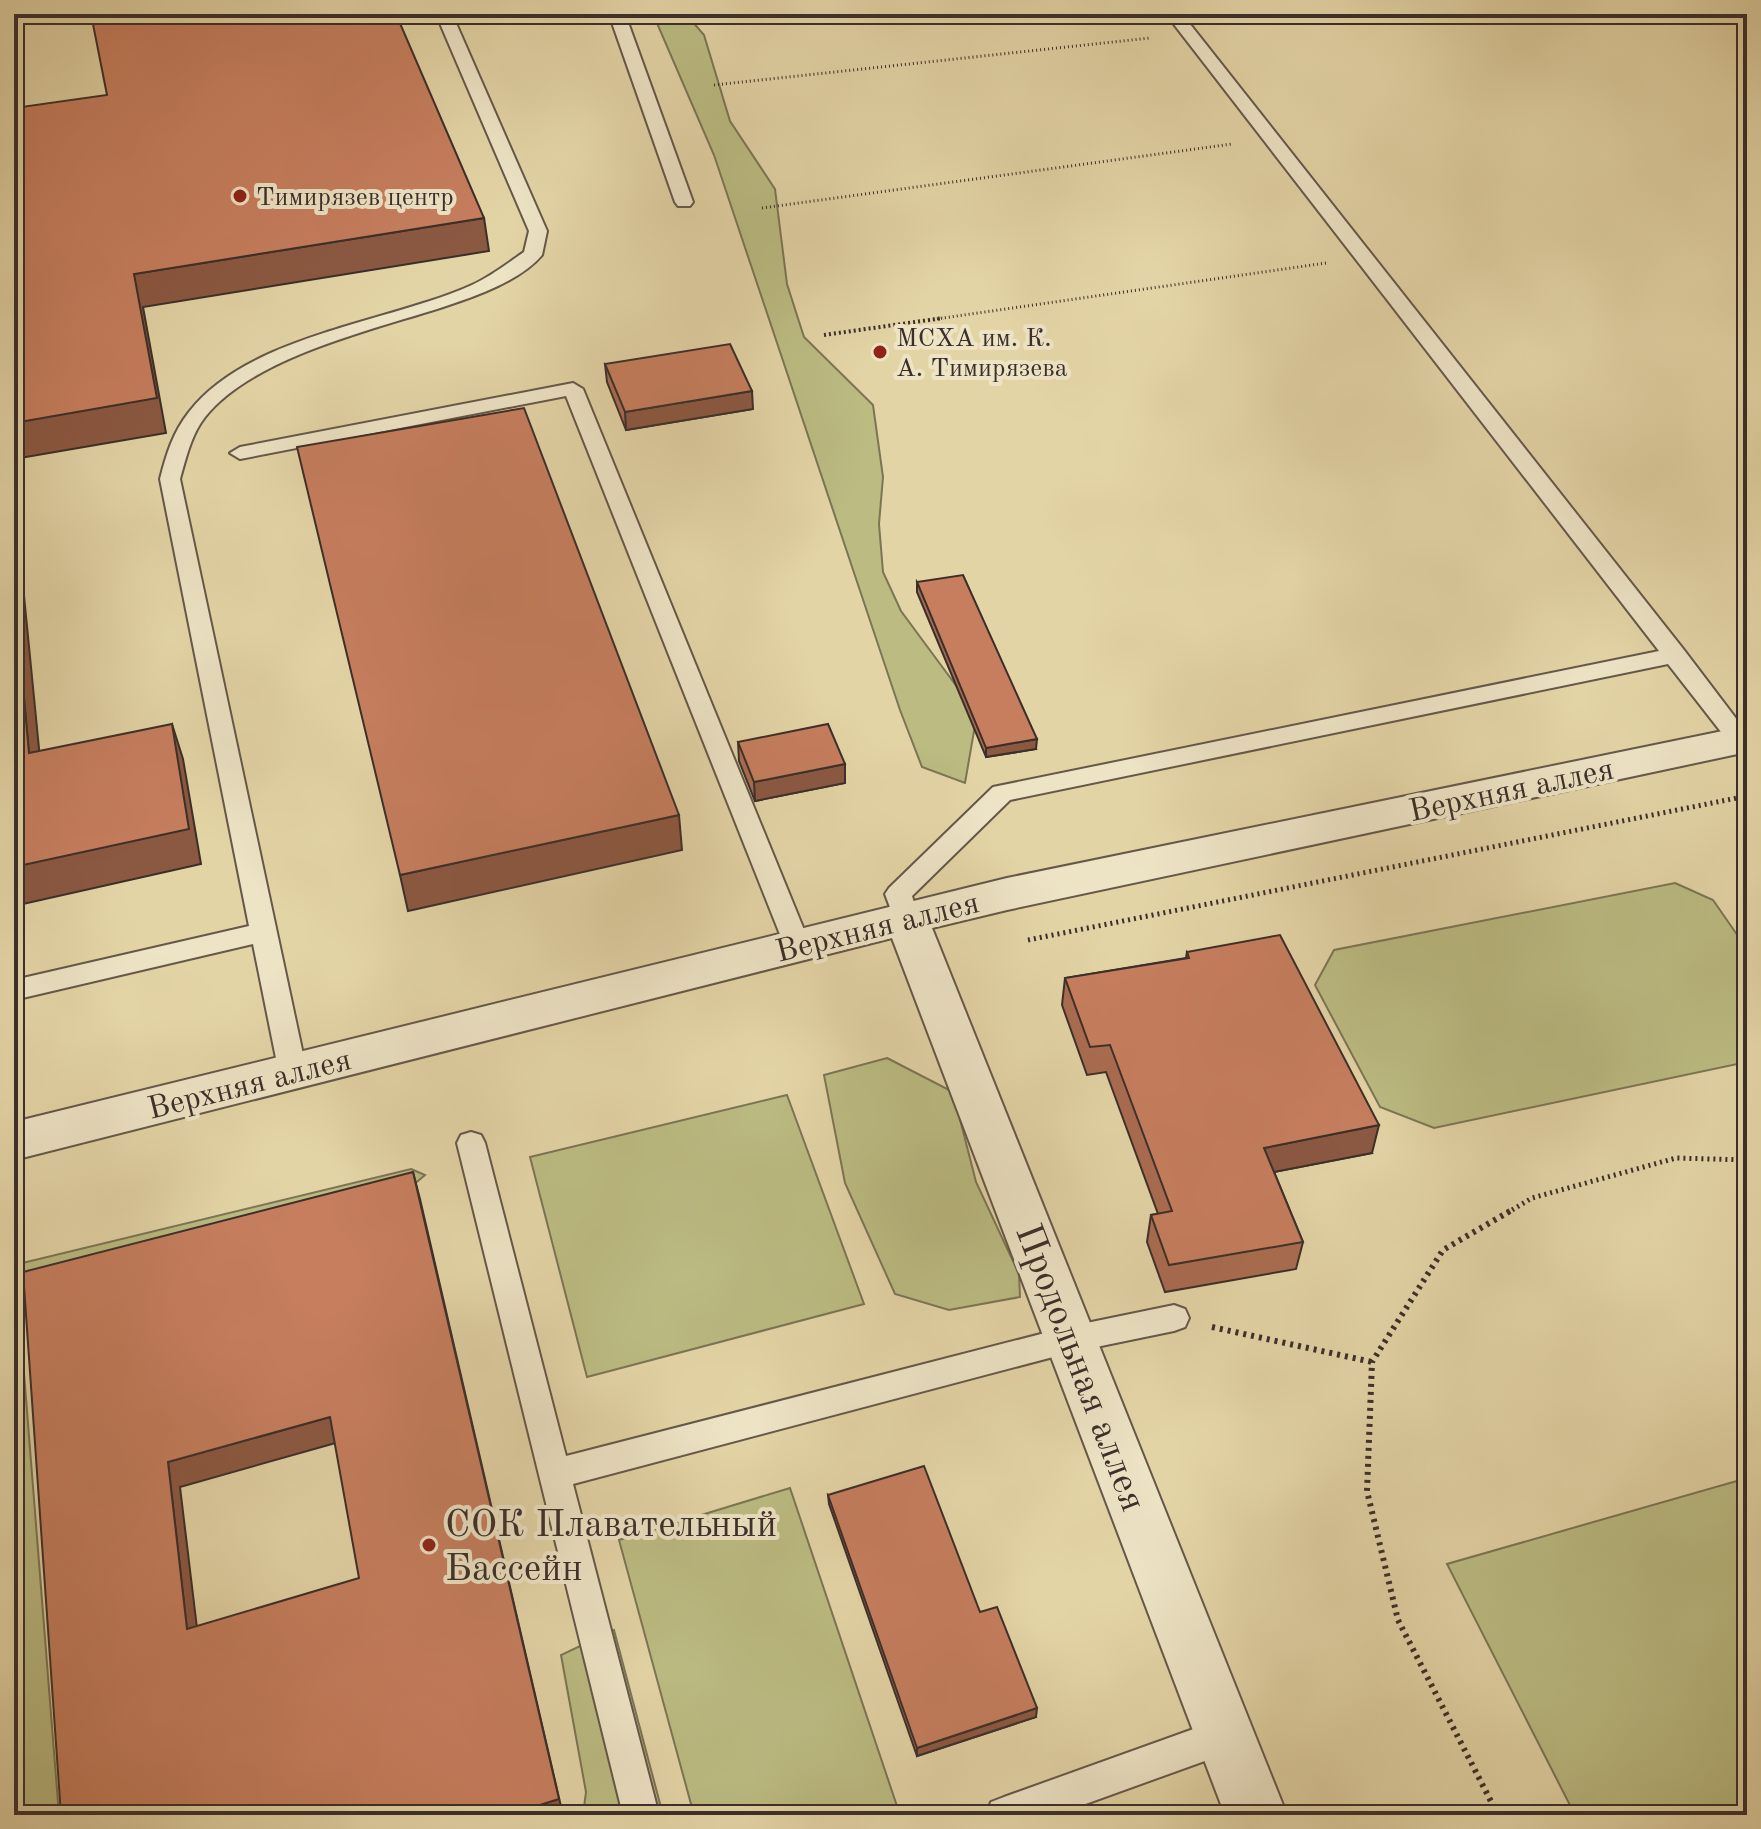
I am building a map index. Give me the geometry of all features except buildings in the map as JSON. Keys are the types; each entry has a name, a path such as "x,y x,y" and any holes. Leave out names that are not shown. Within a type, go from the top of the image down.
{"street":[{"name":"Верхняя аллея","path":"14,1141 1007,894 1745,741"},
{"name":"Продольная аллея","path":"906,919 1256,1815"}],"lane":[{"path":"293,1073 170,479 180,444 197,414 235,380 287,353 480,289 533,255 538,231 444,14"},
{"path":"617,14 684,202"},
{"path":"1174,14 1745,741"},
{"path":"240,453 573,389 798,947"},
{"path":"906,919 898,894 1002,793 1676,655"},
{"path":"14,990 264,932"},
{"path":"471,1143 641,1815"},
{"path":"554,1474 1072,1339 1174,1318"},
{"path":"1004,1815 1227,1735"}],"path":[{"path":"714,85 1189,33"},
{"path":"762,208 1272,138"},
{"path":"824,335 1365,258"},
{"path":"1028,940 1747,796"},
{"path":"1498,1815 1398,1620 1367,1491 1372,1362 1443,1250 1532,1198 1676,1158 1747,1160"},
{"path":"1174,1318 1372,1362"}],"green space":[{"path":"653,14 686,14 704,35 730,121 775,189 787,284 804,337 873,405 883,477 879,524 883,572 901,611 977,714 965,783 922,767 900,710 714,155"},
{"path":"1675,883 1713,900 1747,949 1747,1062 1434,1128 1380,1107 1315,985 1334,950"},
{"path":"887,1058 953,1092 976,1182 1019,1274 1020,1297 949,1310 895,1294 845,1183 824,1075"},
{"path":"787,1095 864,1304 587,1377 530,1157"},
{"path":"411,1169 425,1175 406,1191 32,1286 19,1310 59,1815 14,1815 14,1265"},
{"path":"1747,1478 1747,1815 1575,1815 1447,1564"},
{"path":"790,1488 900,1815 694,1815 619,1540"},
{"path":"614,1630 663,1815 583,1815 586,1792 561,1655"}],"place":[{"name":"Тимирязев центр","path":"240,196"},
{"name":"МСХА им. К. А. Тимирязева","path":"880,352"},
{"name":"СОК Плавательный Бассейн","path":"429,1545"}]}
